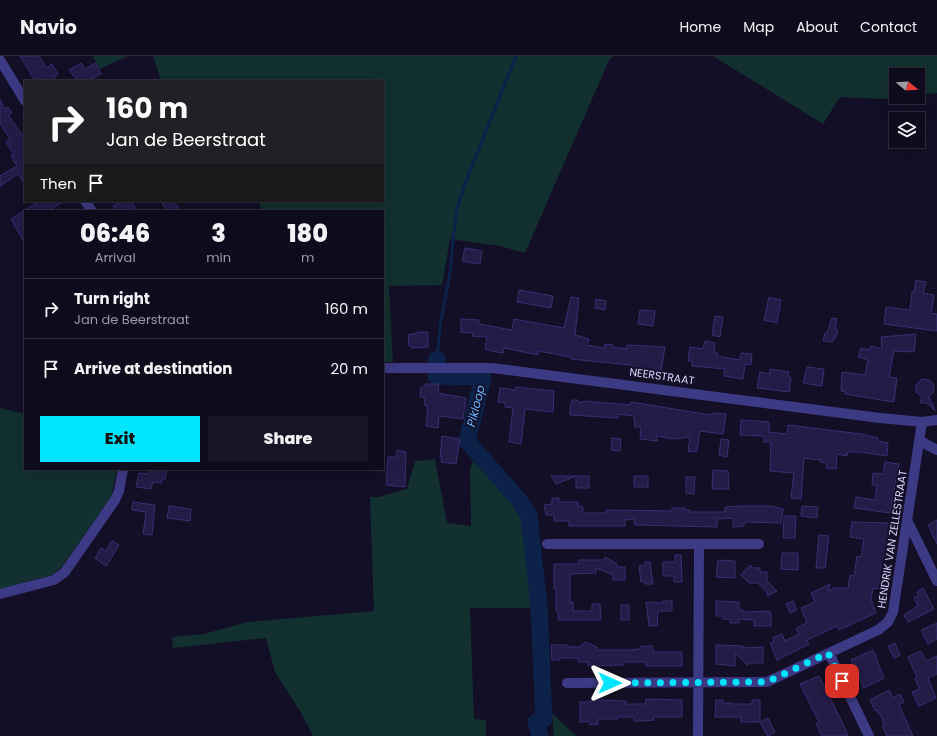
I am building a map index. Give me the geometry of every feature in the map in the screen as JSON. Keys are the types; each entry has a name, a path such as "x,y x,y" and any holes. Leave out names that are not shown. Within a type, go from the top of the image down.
{"street":[{"path":"0,60 24,99"},
{"name":"NEERSTRAAT","path":"384,368 492,368 880,418 922,422 937,420"},
{"name":"HENDRIK VAN ZELLESTRAAT","path":"567,683 767,682 878,630 888,622 893,612 908,522 922,422"},
{"path":"920,441 937,450"},
{"path":"0,594 54,580 65,572 115,500 119,491 123,470"},
{"path":"908,522 937,581"},
{"path":"547,544 758,544"},
{"path":"698,544 698,736"},
{"path":"828,653 869,736"}],"green space":[{"path":"93,56 128,56 100,69"},
{"path":"153,56 614,56 609,60 525,253 500,246 450,239 442,285 389,286 393,362 384,362 384,210 260,210 260,202 384,202 384,80 161,80"},
{"path":"713,56 937,56 937,93 925,94 925,68 889,68 889,98 840,97 823,124"},
{"path":"0,408 24,414 24,470 117,470 111,497 62,567 52,575 0,589"},
{"path":"479,446 529,516 538,608 470,608 474,719 486,720 486,736 313,736 300,711 275,672 266,638 173,648 172,637 204,634 248,622 374,611 370,497 379,497 407,489 415,461 435,459 447,523 471,526 470,469"},
{"path":"552,713 576,736 554,736"}],"building":[{"path":"20,56 39,56 46,68 52,64 58,74 54,76 56,80 34,80"},
{"path":"81,63 85,69 96,63 101,74 89,80 77,80 69,70"},
{"path":"0,100 5,109 8,107 12,113 8,115 24,138 24,183 18,174 0,186 0,176 17,166 11,156 14,155 6,142 10,139 0,123"},
{"path":"38,202 62,202 50,210 26,210"},
{"path":"119,202 132,202 136,210 116,210 113,206"},
{"path":"162,202 175,202 179,210 166,210"},
{"path":"24,211 24,242 11,219"},
{"path":"465,248 482,251 480,264 462,261"},
{"path":"916,280 926,282 923,293 934,295 931,313 937,314 937,331 884,324 886,307 910,310 912,292 914,292"},
{"path":"519,290 553,296 551,308 517,302"},
{"path":"571,297 579,298 575,335 589,339 587,345 604,348 605,344 613,345 612,347 626,349 627,345 665,347 661,371 631,367 631,365 571,359 571,357 538,351 538,355 504,348 503,353 492,351 485,349 487,337 472,336 473,333 461,332 461,319 479,320 479,324 512,330 514,319 564,328"},
{"path":"769,297 781,300 777,323 764,320"},
{"path":"596,299 606,301 605,310 595,308"},
{"path":"640,310 655,311 653,326 638,324"},
{"path":"715,316 723,317 720,337 712,335"},
{"path":"832,318 837,319 835,329 838,330 835,339 833,339 832,342 823,341 825,333 827,333"},
{"path":"428,332 428,347 411,348 411,345 409,346 408,335"},
{"path":"916,334 914,352 894,351 889,377 897,378 894,402 845,394 846,392 841,391 842,372 865,375 868,360 858,357 861,348 870,350 871,346 882,349 881,337"},
{"path":"705,341 715,343 714,353 718,353 717,356 740,360 741,353 752,354 751,365 745,364 743,379 724,376 725,369 692,366 692,361 688,361 690,347 703,349"},
{"path":"807,367 824,369 822,386 803,383"},
{"path":"770,369 789,372 788,377 791,378 789,392 757,388 760,372 770,374"},
{"path":"922,379 929,380 933,384 934,392 929,396 935,411 927,403 920,403 922,397 916,392 916,386"},
{"path":"425,384 439,384 438,393 466,398 463,419 439,416 438,428 426,426 428,406 425,406 424,397 420,397 421,387 425,387"},
{"path":"516,387 554,391 553,412 525,409 521,444 509,442 513,408 505,407 505,403 498,402 500,388 516,390"},
{"path":"572,400 578,400 580,403 584,401 630,405 631,402 711,415 712,413 726,414 723,434 700,431 697,451 688,452 690,437 674,439 656,436 658,441 640,439 641,427 635,427 634,416 618,414 618,418 570,415"},
{"path":"741,420 769,422 769,432 787,434 788,425 861,434 878,438 878,441 888,443 887,456 859,452 848,452 847,456 837,454 836,469 826,468 827,463 820,462 820,460 804,458 801,499 791,498 794,473 770,471 771,442 764,442 764,436 740,435"},
{"path":"442,436 460,439 456,464 441,462"},
{"path":"612,438 621,439 620,451 611,450"},
{"path":"721,439 729,440 727,457 719,455"},
{"path":"397,450 406,452 405,487 386,485 388,457 396,457"},
{"path":"885,462 899,464 890,513 854,508 856,497 875,500 877,485 872,485 873,473 883,474"},
{"path":"149,470 167,470 165,479 162,479 161,483 153,482 151,489 136,487 139,473 148,474"},
{"path":"713,470 728,471 729,489 712,489"},
{"path":"551,476 576,476 556,484"},
{"path":"576,476 589,476 589,488 576,488"},
{"path":"634,476 648,476 648,487 634,487"},
{"path":"686,477 695,477 694,494 686,493"},
{"path":"552,498 559,498 559,502 578,502 578,506 583,507 583,513 606,513 607,510 672,511 672,508 685,508 685,510 690,510 690,512 725,512 725,507 738,506 771,506 783,509 781,523 744,522 744,526 733,527 733,518 717,519 717,527 635,525 634,519 625,520 625,526 569,526 569,521 554,521 554,515 546,515 544,505 552,504"},
{"path":"133,502 155,505 152,535 143,534 146,512 132,510"},
{"path":"169,506 191,509 190,521 167,518"},
{"path":"802,506 818,507 817,518 801,516"},
{"path":"784,516 796,516 795,538 783,538"},
{"path":"937,520 937,544 928,525"},
{"path":"852,522 888,523 888,526 890,526 880,586 879,589 873,588 871,599 876,613 839,630 837,626 807,640 809,644 777,660 770,643 774,642 773,638 782,634 785,641 799,634 796,628 807,623 801,608 815,602 811,593 830,584 828,591 835,588 848,588 850,575 854,576 857,556 861,557 864,539 850,537"},
{"path":"819,535 829,536 825,568 816,568"},
{"path":"112,541 119,545 106,566 95,558 101,548 106,551"},
{"path":"782,553 798,553 798,570 781,569"},
{"path":"675,555 681,555 682,582 674,582 674,576 663,576 663,562 675,562"},
{"path":"605,557 617,564 617,567 625,567 625,580 613,580 613,575 596,568 596,573 570,574 570,602 573,602 573,611 592,611 592,604 600,604 601,620 558,620 558,611 556,611 556,589 554,589 554,564 579,564 579,560 604,560"},
{"path":"718,560 735,561 735,578 716,577"},
{"path":"645,562 650,562 653,584 645,584 645,581 641,582 639,566 645,565"},
{"path":"750,565 753,568 760,568 760,572 767,572 767,581 777,591 767,596 767,592 758,583 749,583 741,575"},
{"path":"923,588 934,609 908,622 904,615 918,606 914,598 918,596 917,592"},
{"path":"663,601 672,601 672,611 658,611 657,626 649,626 646,602 663,603"},
{"path":"716,601 739,602 739,610 743,610 743,612 769,611 771,613 771,626 754,626 754,620 739,619 739,623 730,623 730,619 723,619 723,616 716,616"},
{"path":"793,601 797,610 790,613 786,604"},
{"path":"621,605 629,605 629,620 621,620"},
{"path":"937,623 937,639 928,644 921,630"},
{"path":"585,642 597,647 597,650 634,650 641,649 641,646 653,646 653,652 682,652 682,666 646,666 646,662 624,662 624,665 588,666 588,662 578,662 578,658 560,658 560,660 552,660 551,645 568,645 568,647 579,647"},
{"path":"895,643 900,655 894,658 888,646"},
{"path":"716,645 743,646 743,648 763,647 763,663 749,663 747,665 735,653 735,666 716,664"},
{"path":"873,650 884,678 864,688 851,660"},
{"path":"921,651 926,661 937,656 937,674 928,678 936,698 919,706 912,692 920,689 915,679 917,677 908,657"},
{"path":"819,676 848,736 822,736 816,724 819,722 800,684"},
{"path":"889,690 893,698 900,694 904,702 899,705 913,736 887,736 882,726 884,725 882,718 877,710 875,711 870,700"},
{"path":"646,699 682,700 682,717 654,717 654,720 634,721 634,717 618,717 618,719 598,719 598,724 590,725 589,722 580,722 580,702 598,700 626,701 626,704 645,704"},
{"path":"716,700 723,700 723,703 731,704 752,704 752,700 760,700 760,722 741,722 741,717 715,717"},
{"path":"768,718 775,732 769,736 760,722"}],"waterway":[{"name":"Pikloop","path":"437,359 440,327 450,272 456,213 464,186 516,56"},
{"name":"Pikloop","path":"437,359 436,376 483,378 467,441 519,500 529,516 539,606 544,719 536,722 540,736"}],"route":[{"path":"610,683 767,682 828,653 842,681"}]}
